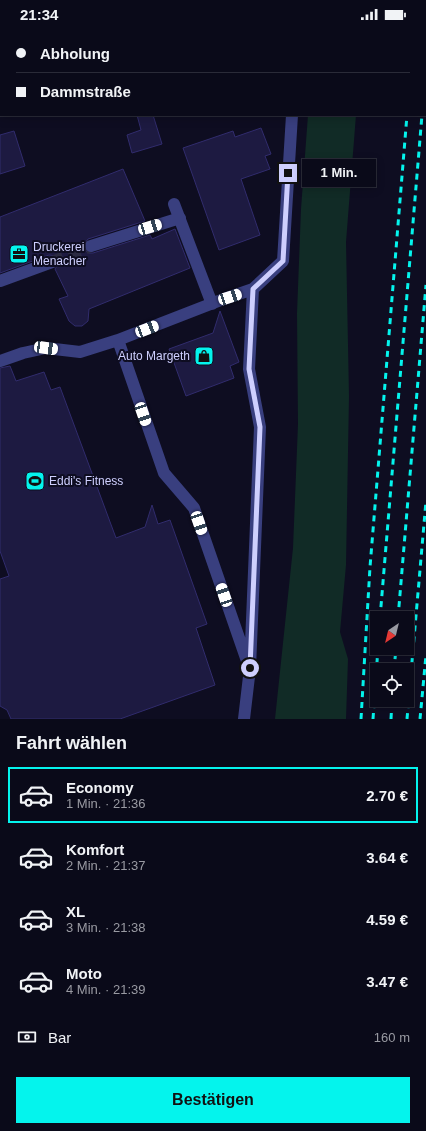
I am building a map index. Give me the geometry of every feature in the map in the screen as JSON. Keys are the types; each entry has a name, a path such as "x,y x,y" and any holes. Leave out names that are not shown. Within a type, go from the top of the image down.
{"street":[{"path":"0,362 23,353 46,348 80,352 118,340 253,289 283,261 292,116"},
{"path":"174,204 212,304"},
{"path":"91,246 180,218"},
{"path":"0,281 52,262"},
{"path":"244,719 250,668 260,427 249,369 253,289"},
{"path":"118,340 164,473 194,508 250,668"}],"green space":[{"path":"308,116 356,116 346,242 349,396 346,565 340,632 348,659 346,719 275,719 293,548 298,424 297,314 301,209"}],"pier":[{"path":"426,692 426,719 392,719 407,707 414,707 414,701"}],"building":[{"path":"137,116 153,116 162,144 132,153 127,135 141,130"},
{"path":"261,128 271,154 265,156 270,169 241,179 260,235 219,250 183,148 233,131 235,137"},
{"path":"14,131 25,166 0,174 0,135"},
{"path":"123,169 145,221 88,239 84,245 86,251 93,253 150,235 152,239 175,229 190,268 89,309 88,321 82,326 75,326 69,321 59,299 68,296 55,269 59,263 56,256 49,255 0,273 0,217"},
{"name":"Auto Margeth","path":"220,311 239,362 230,366 234,378 186,396 169,349 213,333"},
{"path":"10,366 16,381 44,372 51,390 60,387 116,538 145,527 152,505 158,524 170,520 207,624 196,628 215,685 120,719 11,719 7,710 0,706 0,579 9,576 0,551 0,368"}],"tunnel":[{"path":"52,262 91,246"}],"railway":[{"path":"361,719 370,567 407,116"},
{"path":"381,611 422,116"},
{"path":"399,611 426,285"},
{"path":"407,719 426,501"},
{"path":"373,719 378,655"},
{"path":"395,655 395,663"},
{"path":"420,719 426,655"},
{"path":"391,719 392,707"}],"place":[{"name":"Druckerei Menacher","path":"19,254"},
{"name":"Auto Margeth","path":"204,356"},
{"name":"Eddi's Fitness","path":"35,481"}],"route":[{"path":"250,668 260,427 249,369 253,289 283,261 288,173"}]}
